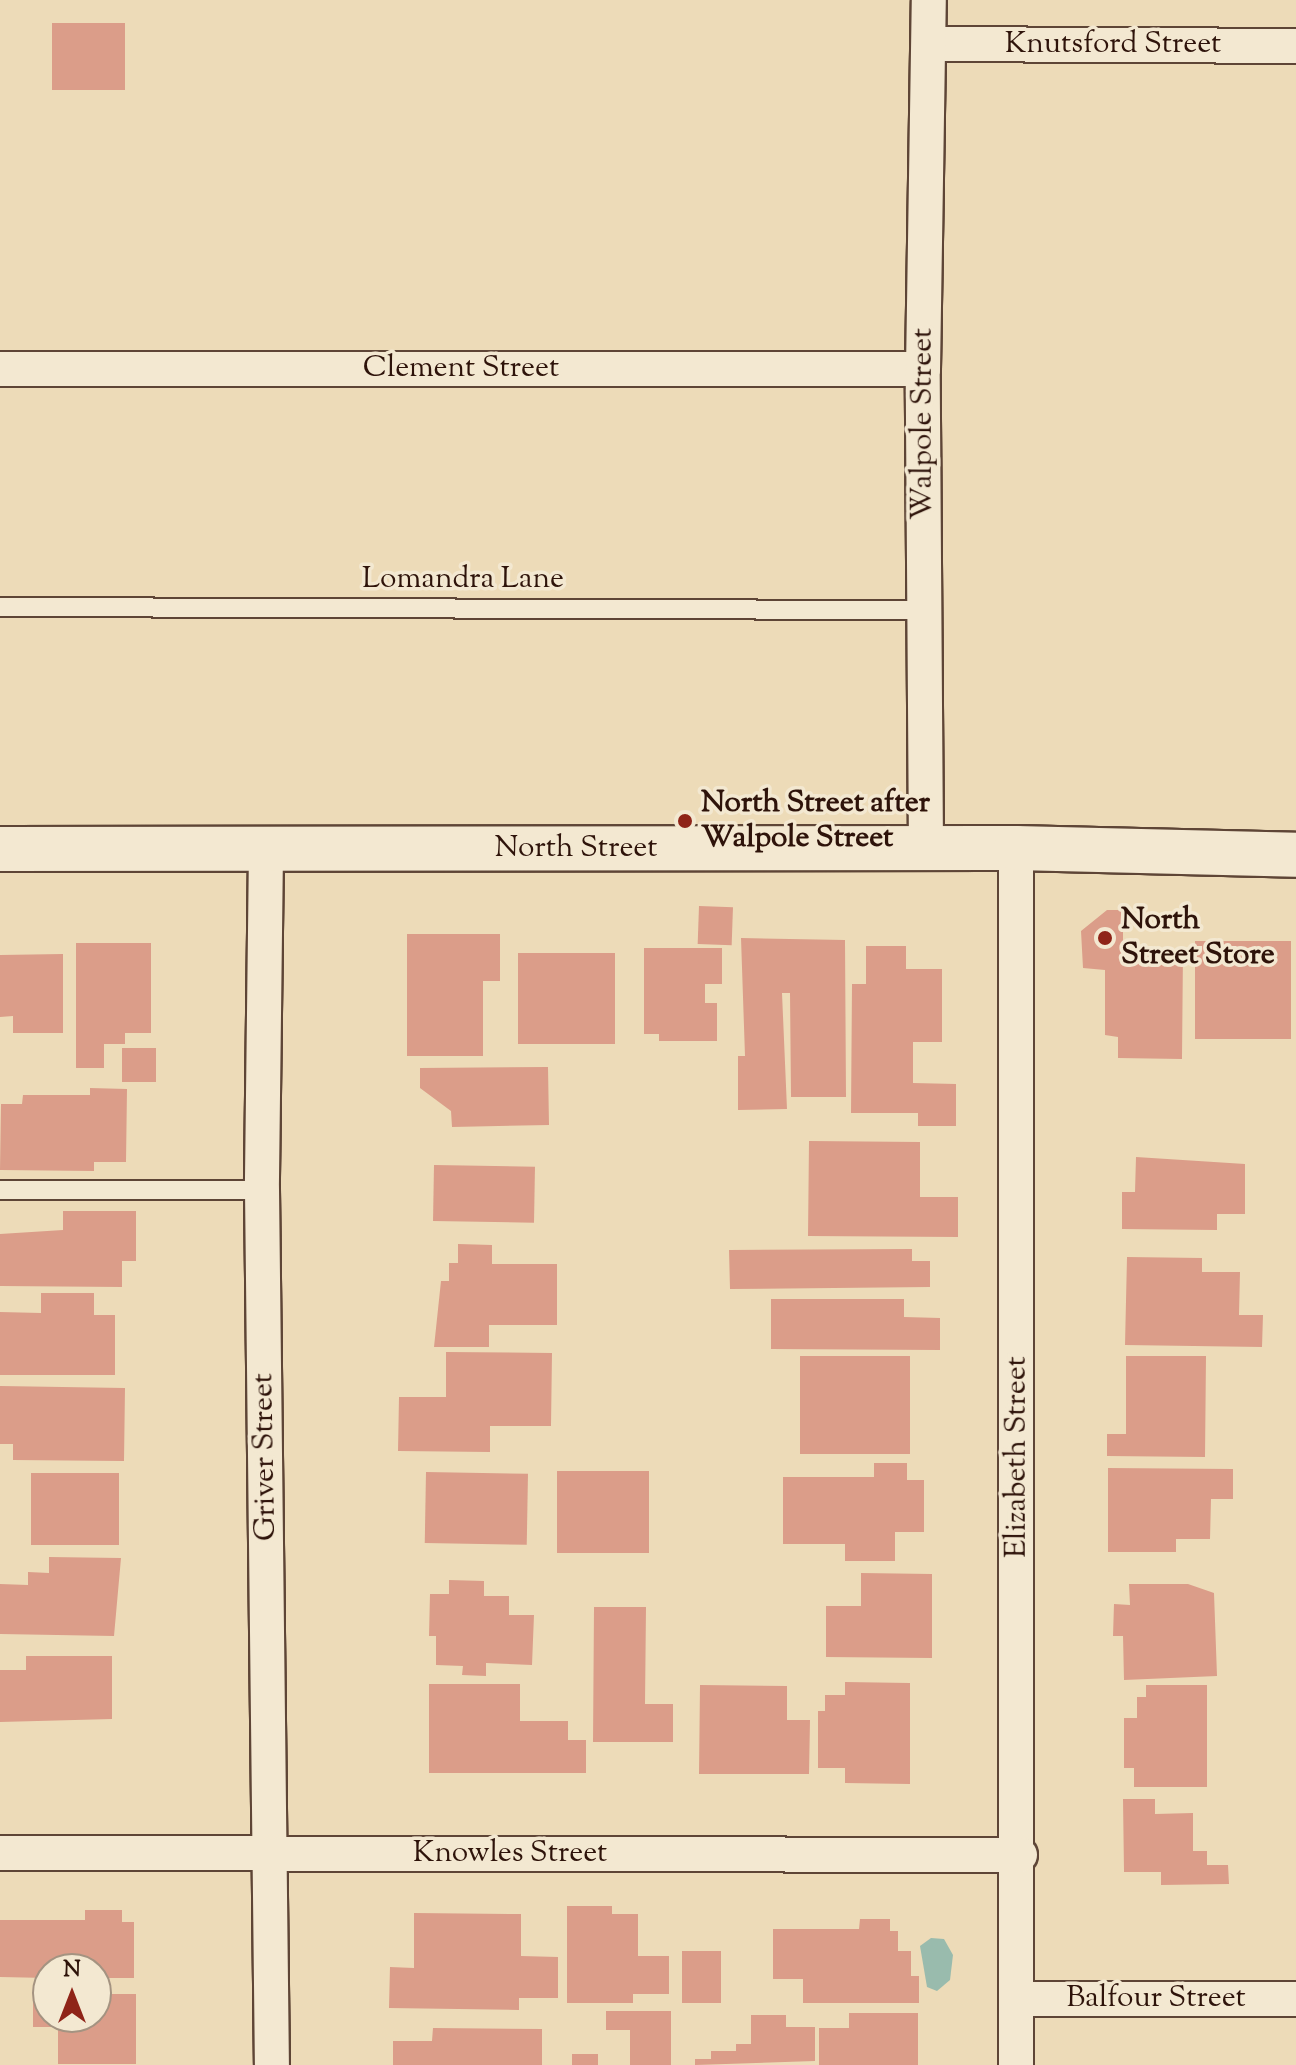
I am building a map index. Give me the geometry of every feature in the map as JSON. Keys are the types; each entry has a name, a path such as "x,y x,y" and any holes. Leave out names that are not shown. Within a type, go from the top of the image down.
{"street":[{"name":"Walpole Street","path":"926,848 923,369 929,0"},
{"name":"Knutsford Street","path":"929,44 1296,46"},
{"name":"Clement Street","path":"0,369 923,369"},
{"name":"North Street","path":"0,849 1016,848 1296,855"},
{"name":"Elizabeth Street","path":"1016,848 1020,1855 1016,2065"},
{"name":"Griver Street","path":"266,850 262,1190 272,2065"},
{"name":"Knowles Street","path":"0,1853 1020,1855"},
{"name":"Balfour Street","path":"1016,1999 1296,1999"}],"lane":[{"name":"Lomandra Lane","path":"0,607 926,610"},
{"path":"0,1190 262,1190"}],"shaded area":[{"path":"931,1938 944,1939 953,1955 950,1980 937,1991 927,1987 920,1946"}],"building":[{"path":"52,23 125,23 125,90 52,90"},
{"path":"699,906 733,907 732,945 698,944"},
{"path":"1107,910 1123,910 1123,950 1183,951 1182,1059 1118,1058 1118,1037 1105,1035 1105,970 1083,968 1081,931"},
{"path":"407,934 500,934 500,981 483,981 483,1056 407,1056"},
{"path":"741,938 845,940 846,1097 791,1097 790,993 782,993 787,1109 738,1110 738,1056 745,1056"},
{"path":"1195,941 1291,941 1291,1039 1195,1039"},
{"path":"76,943 151,943 151,1033 125,1033 125,1044 104,1044 104,1068 76,1068"},
{"path":"866,946 906,946 906,969 942,969 942,1042 913,1042 913,1083 956,1084 956,1126 918,1126 918,1113 851,1113 852,984 866,984"},
{"path":"644,948 722,948 722,984 705,984 705,1003 717,1003 717,1041 659,1041 659,1034 644,1034"},
{"path":"518,953 615,953 615,1044 518,1044"},
{"path":"63,954 63,1033 13,1033 13,1016 0,1017 0,955"},
{"path":"122,1048 156,1048 156,1082 122,1082"},
{"path":"548,1067 549,1125 452,1127 451,1111 420,1088 420,1068"},
{"path":"90,1088 127,1089 126,1162 94,1162 94,1171 0,1170 1,1104 22,1104 23,1095 90,1095"},
{"path":"809,1141 920,1142 920,1197 958,1197 958,1237 808,1236"},
{"path":"1136,1157 1245,1164 1245,1214 1217,1214 1217,1230 1122,1229 1122,1192 1135,1192"},
{"path":"434,1165 535,1167 534,1223 433,1221"},
{"path":"63,1211 136,1211 136,1261 122,1261 122,1287 0,1286 0,1234 63,1230"},
{"path":"458,1244 492,1245 492,1264 557,1264 557,1325 489,1325 489,1347 434,1347 441,1281 449,1281 449,1263 458,1263"},
{"path":"912,1249 912,1261 930,1261 930,1287 730,1289 729,1250"},
{"path":"1127,1257 1202,1258 1202,1272 1240,1272 1239,1315 1263,1315 1262,1347 1125,1345"},
{"path":"41,1293 94,1293 94,1315 115,1315 115,1375 0,1375 0,1312 41,1313"},
{"path":"771,1299 904,1299 904,1317 940,1318 940,1350 771,1349"},
{"path":"446,1352 552,1353 551,1426 490,1426 490,1452 398,1451 399,1397 446,1397"},
{"path":"800,1356 910,1356 910,1454 800,1454"},
{"path":"1126,1356 1206,1356 1205,1457 1107,1456 1107,1434 1126,1434"},
{"path":"0,1386 125,1388 124,1461 13,1460 13,1444 0,1444"},
{"path":"874,1463 907,1463 907,1480 924,1480 924,1532 895,1532 895,1561 845,1561 845,1544 783,1544 783,1477 874,1477"},
{"path":"1108,1468 1233,1469 1233,1499 1211,1499 1210,1539 1176,1539 1176,1552 1108,1552"},
{"path":"557,1471 649,1471 649,1553 557,1553"},
{"path":"426,1472 528,1474 527,1545 425,1543"},
{"path":"31,1473 119,1473 119,1545 31,1545"},
{"path":"49,1557 121,1558 114,1636 0,1634 0,1584 28,1585 28,1572 49,1573"},
{"path":"861,1573 932,1574 932,1658 826,1657 826,1606 861,1606"},
{"path":"449,1580 484,1581 484,1596 509,1596 509,1615 534,1615 532,1665 486,1663 486,1676 462,1675 463,1666 436,1665 436,1636 429,1636 430,1594 449,1594"},
{"path":"1129,1584 1188,1584 1214,1593 1217,1676 1124,1680 1123,1636 1113,1636 1114,1604 1130,1605"},
{"path":"594,1607 646,1607 645,1704 673,1704 673,1742 593,1742"},
{"path":"26,1656 112,1656 112,1719 0,1722 0,1670 26,1670"},
{"path":"845,1682 910,1683 910,1784 845,1783 845,1768 818,1768 818,1711 825,1711 825,1695 845,1695"},
{"path":"429,1684 520,1684 520,1721 568,1721 568,1740 586,1740 586,1773 429,1773"},
{"path":"700,1685 787,1686 787,1720 810,1720 809,1774 699,1774"},
{"path":"1146,1685 1207,1685 1207,1787 1134,1787 1134,1768 1124,1768 1124,1718 1137,1718 1137,1697 1146,1697"},
{"path":"1123,1799 1155,1799 1155,1814 1193,1813 1193,1851 1207,1851 1207,1865 1228,1865 1229,1884 1161,1885 1161,1872 1124,1872"},
{"path":"567,1906 612,1906 612,1914 638,1914 638,1956 669,1956 669,1994 633,1994 633,2003 567,2003"},
{"path":"85,1910 122,1910 122,1922 134,1922 134,1978 112,1978 112,1953 32,1953 32,1978 0,1977 0,1920 85,1920"},
{"path":"414,1913 521,1914 521,1956 558,1957 558,1998 519,1998 519,2010 389,2008 390,1967 414,1968"},
{"path":"860,1919 890,1919 890,1931 898,1931 898,1951 911,1951 911,1976 919,1976 919,2003 803,2003 803,1979 773,1979 773,1929 859,1929"},
{"path":"682,1951 721,1951 721,2003 682,2003"},
{"path":"112,1994 136,1994 136,2064 58,2064 58,2033 112,2033"},
{"path":"606,2011 671,2011 671,2065 630,2065 630,2030 606,2030"},
{"path":"849,2013 918,2013 918,2065 819,2065 819,2028 849,2028"},
{"path":"751,2015 786,2015 786,2027 815,2027 815,2061 695,2065 695,2059 711,2059 711,2051 736,2051 736,2044 751,2044"},
{"path":"433,2028 542,2029 542,2065 393,2065 393,2041 432,2041"},
{"path":"572,2054 598,2054 598,2065 572,2065"}],"place":[{"name":"North Street after Walpole Street","path":"685,821"},
{"name":"North Street Store","path":"1105,938"}]}
